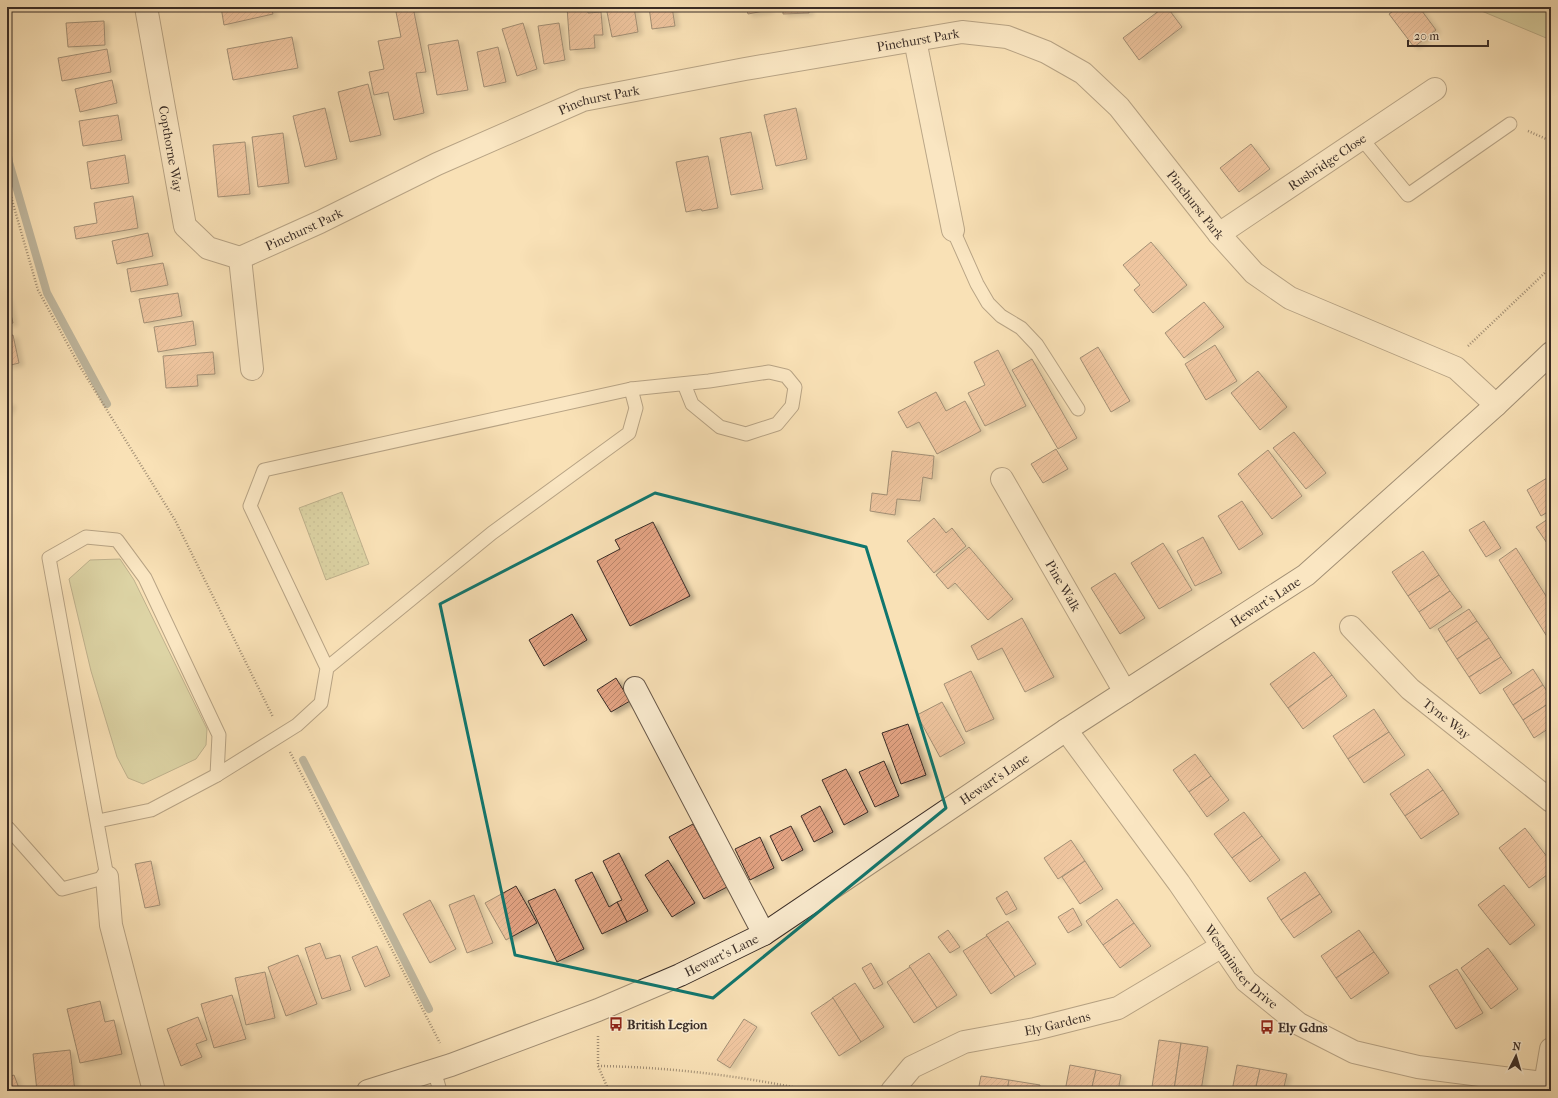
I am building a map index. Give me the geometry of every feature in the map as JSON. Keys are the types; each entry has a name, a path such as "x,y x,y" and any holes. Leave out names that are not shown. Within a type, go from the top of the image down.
{"street":[{"name":"Copthorne Way","path":"146,7 185,226 208,248 240,258"},
{"name":"Pinehurst Park","path":"240,258 320,222 437,164 583,100 745,69 962,32 1007,37 1046,52 1083,73 1119,107 1219,234 1254,273 1290,298 1456,368 1496,405"},
{"path":"915,40 953,230"},
{"name":"Rusbridge Close","path":"1219,234 1362,139 1435,88"},
{"path":"240,258 252,369"},
{"name":"Hewart's Lane","path":"368,1091 443,1067 598,1010 680,975 764,934 1066,730 1306,575 1496,405 1551,353"},
{"name":"Pine Walk","path":"1002,479 1125,692"},
{"name":"Tyne Way","path":"1351,627 1410,689 1551,801"},
{"path":"635,688 764,934"},
{"name":"Westminster Drive","path":"1066,730 1179,883 1246,981 1299,1024 1354,1052 1418,1068 1548,1084"},
{"path":"107,877 112,925 154,1091"},
{"name":"Ely Gardens","path":"892,1091 912,1067 964,1042 1035,1030 1118,1008 1222,946"},
{"path":"1548,1084 1551,1049"}],"lane":[{"path":"1362,139 1408,194 1510,124"},
{"path":"953,230 977,284 988,303 1001,316 1021,328 1037,345 1078,409"},
{"path":"98,821 151,810 217,775 281,734 298,725 322,703 327,668 250,506 264,470 631,389 684,384 770,372 786,376 795,387 792,406 777,424 746,434 720,427 692,404 684,384"},
{"path":"327,668 492,533 629,433 636,408 631,389"},
{"path":"8,828 62,889 107,877 49,558 86,538 117,540 145,578 218,735 217,775"},
{"path":"440,1091 443,1067"}],"path":[{"path":"1510,124 1551,141"},
{"path":"7,183 38,290 79,365 175,520 443,1067"},
{"path":"1456,368 1467,348 1551,267"},
{"path":"598,1010 598,1066 609,1091"},
{"path":"598,1066 644,1067 772,1082 812,1091"}],"highlighted area":[{"path":"655,493 866,547 946,808 713,998 515,955 440,604"}],"green space":[{"path":"1472,7 1551,7 1551,40"},
{"path":"342,492 369,564 326,580 299,508"},
{"path":"120,559 134,580 207,729 206,745 196,759 143,784 128,778 117,757 91,671 69,579 90,560"}],"building":[{"path":"221,7 271,7 273,14 224,25"},
{"path":"395,7 413,7 426,72 416,73 424,113 394,120 388,92 374,95 369,72 384,69 378,41 401,37"},
{"path":"567,7 587,7 588,13 601,12 603,35 594,35 595,48 570,50"},
{"path":"606,7 634,7 638,32 612,37"},
{"path":"649,7 672,7 675,26 652,29"},
{"path":"746,7 768,7 769,10 748,14"},
{"path":"783,7 809,7 809,13 783,14"},
{"path":"1164,7 1167,7 1182,27 1139,60 1123,38"},
{"path":"1399,7 1419,7 1436,30 1414,47 1389,14"},
{"path":"104,21 105,45 68,47 66,23"},
{"path":"523,23 537,69 517,76 502,29"},
{"path":"559,23 565,60 544,64 538,26"},
{"path":"292,37 298,68 233,80 227,49"},
{"path":"458,40 468,90 437,95 428,45"},
{"path":"498,47 506,82 484,87 477,52"},
{"path":"107,49 111,72 62,81 58,58"},
{"path":"112,80 117,103 80,112 75,89"},
{"path":"368,84 381,135 350,142 338,92"},
{"path":"325,108 337,159 305,167 293,116"},
{"path":"796,108 807,159 776,166 764,115"},
{"path":"118,115 122,140 83,146 79,121"},
{"path":"751,132 763,189 731,195 720,138"},
{"path":"283,133 289,183 258,187 252,137"},
{"path":"245,142 250,194 218,197 213,145"},
{"path":"1251,144 1270,169 1239,192 1220,168"},
{"path":"125,155 129,183 91,189 87,162"},
{"path":"708,156 718,208 686,212 676,162"},
{"path":"133,196 138,228 76,239 74,227 97,223 94,203"},
{"path":"148,233 153,256 117,264 112,241"},
{"path":"1151,242 1187,285 1153,313 1134,290 1140,285 1123,265"},
{"path":"163,263 168,285 131,292 127,269"},
{"path":"178,293 182,316 144,323 139,299"},
{"path":"7,297 13,323 7,324"},
{"path":"1204,302 1224,327 1184,358 1165,333"},
{"path":"193,321 196,345 158,352 154,327"},
{"path":"13,335 19,363 7,366 7,336"},
{"path":"1215,345 1237,381 1206,400 1185,364"},
{"path":"1098,347 1130,401 1111,412 1080,358"},
{"path":"998,350 1026,406 985,426 968,393 985,385 974,362"},
{"path":"213,352 215,374 197,375 198,386 166,388 163,356"},
{"path":"1032,359 1077,438 1058,449 1012,370"},
{"path":"1258,371 1287,407 1260,430 1231,393"},
{"path":"936,392 946,411 965,401 981,431 937,454 919,422 907,428 898,412"},
{"path":"7,402 11,404 7,414"},
{"path":"1294,432 1326,473 1306,489 1273,448"},
{"path":"1056,449 1068,469 1043,483 1031,464"},
{"path":"1268,450 1302,496 1272,519 1238,474"},
{"path":"892,451 934,456 932,479 923,477 920,501 897,499 895,515 870,511 872,493 887,495"},
{"path":"1547,478 1551,486 1551,510 1541,516 1527,490"},
{"path":"1242,501 1263,534 1239,550 1218,516"},
{"path":"1551,517 1551,549 1536,527"},
{"path":"934,518 946,533 952,528 966,546 934,573 907,541"},
{"path":"1484,521 1501,548 1486,557 1469,530"},
{"path":"653,522 690,596 630,626 597,561 620,549 615,540"},
{"path":"1203,537 1222,573 1195,586 1177,551"},
{"path":"1163,543 1192,590 1159,609 1131,563"},
{"path":"969,547 1013,599 988,620 955,583 948,589 936,575"},
{"path":"1516,548 1551,604 1551,643 1499,560"},
{"path":"1423,551 1439,575 1408,596 1392,572"},
{"path":"1115,573 1145,618 1120,634 1091,588"},
{"path":"1439,575 1450,591 1419,612 1408,596"},
{"path":"1450,591 1462,607 1430,629 1419,612"},
{"path":"1469,609 1477,621 1446,642 1438,629"},
{"path":"572,614 587,640 544,666 529,640"},
{"path":"1022,618 1054,677 1025,692 1002,648 978,660 971,646"},
{"path":"1477,621 1489,638 1457,659 1446,642"},
{"path":"1489,638 1501,657 1469,677 1457,659"},
{"path":"1314,652 1332,675 1288,708 1270,684"},
{"path":"1501,657 1512,673 1480,694 1469,677"},
{"path":"1533,669 1543,685 1513,705 1503,689"},
{"path":"971,671 994,719 966,732 944,684"},
{"path":"1332,675 1347,696 1303,729 1288,708"},
{"path":"616,678 630,701 611,712 597,690"},
{"path":"1543,685 1551,698 1551,702 1523,720 1513,705"},
{"path":"942,702 965,743 940,757 917,715"},
{"path":"1551,702 1551,727 1534,738 1523,720"},
{"path":"1374,709 1389,732 1348,759 1333,736"},
{"path":"908,724 926,775 901,784 882,733"},
{"path":"1389,732 1405,755 1364,783 1348,759"},
{"path":"1195,754 1211,776 1189,792 1173,770"},
{"path":"884,761 899,796 875,807 859,772"},
{"path":"846,769 868,812 844,825 822,780"},
{"path":"1428,769 1443,790 1405,816 1390,794"},
{"path":"1211,776 1229,800 1207,817 1189,792"},
{"path":"1443,790 1459,814 1421,839 1405,816"},
{"path":"820,806 833,832 814,842 801,816"},
{"path":"1244,812 1262,836 1232,858 1214,834"},
{"path":"693,824 727,887 704,899 669,837"},
{"path":"791,826 803,850 782,861 770,836"},
{"path":"1525,828 1551,862 1551,872 1529,888 1499,848"},
{"path":"1262,836 1280,860 1250,882 1232,858"},
{"path":"760,837 774,868 750,880 735,849"},
{"path":"1071,840 1085,861 1058,879 1044,858"},
{"path":"619,853 648,911 627,922 617,902 622,900 603,861"},
{"path":"668,860 695,903 672,917 645,875"},
{"path":"151,861 160,905 145,908 135,864"},
{"path":"1085,861 1103,889 1080,904 1062,877"},
{"path":"592,872 609,907 617,902 627,922 602,934 575,880"},
{"path":"1305,872 1320,894 1281,920 1267,898"},
{"path":"1504,885 1535,925 1510,945 1478,905"},
{"path":"516,886 537,923 506,940 485,903"},
{"path":"555,889 584,949 557,962 528,901"},
{"path":"1007,891 1017,909 1006,915 996,898"},
{"path":"1320,894 1332,912 1294,938 1281,920"},
{"path":"474,895 493,943 467,953 449,905"},
{"path":"1117,899 1134,923 1103,945 1086,921"},
{"path":"430,900 456,949 430,963 403,914"},
{"path":"1073,908 1082,925 1068,933 1058,917"},
{"path":"1008,921 1036,964 1015,977 986,935"},
{"path":"1134,923 1151,946 1120,968 1103,945"},
{"path":"948,930 960,947 950,953 938,937"},
{"path":"1359,930 1374,952 1336,978 1321,956"},
{"path":"987,936 1015,977 991,994 963,951"},
{"path":"320,943 326,959 340,955 351,990 322,999 305,948"},
{"path":"377,946 390,976 365,987 352,957"},
{"path":"1488,948 1518,989 1491,1009 1461,968"},
{"path":"1374,952 1389,973 1351,999 1336,978"},
{"path":"929,953 957,995 937,1008 909,966"},
{"path":"298,955 317,1004 286,1016 268,967"},
{"path":"871,963 883,984 874,989 862,968"},
{"path":"910,967 937,1008 914,1023 887,982"},
{"path":"1457,969 1483,1013 1456,1029 1429,986"},
{"path":"265,972 275,1018 246,1025 235,978"},
{"path":"855,983 884,1027 861,1042 832,998"},
{"path":"232,995 246,1039 214,1048 201,1004"},
{"path":"833,998 861,1042 839,1056 811,1013"},
{"path":"100,1001 105,1022 114,1020 122,1054 80,1063 67,1009"},
{"path":"198,1017 207,1040 196,1044 202,1057 181,1066 167,1029"},
{"path":"744,1019 757,1027 730,1068 717,1060"},
{"path":"1159,1040 1181,1043 1174,1090 1152,1087"},
{"path":"1181,1043 1208,1047 1201,1091 1174,1090"},
{"path":"70,1050 75,1091 37,1091 33,1054"},
{"path":"1070,1065 1096,1070 1091,1091 1065,1091"},
{"path":"1237,1065 1260,1069 1255,1091 1232,1091"},
{"path":"1260,1069 1287,1074 1283,1091 1255,1091"},
{"path":"1096,1070 1121,1075 1118,1091 1091,1091"},
{"path":"14,1075 20,1091 7,1091 7,1078"},
{"path":"981,1076 1009,1080 1007,1091 978,1091"},
{"path":"1009,1080 1040,1085 1039,1091 1007,1091"}],"waterway":[{"path":"7,149 9,162 47,293 107,404"},
{"path":"303,760 429,1009"}],"place":[{"name":"British Legion","path":"616,1024"},
{"name":"Ely Gdns","path":"1267,1027"}]}
